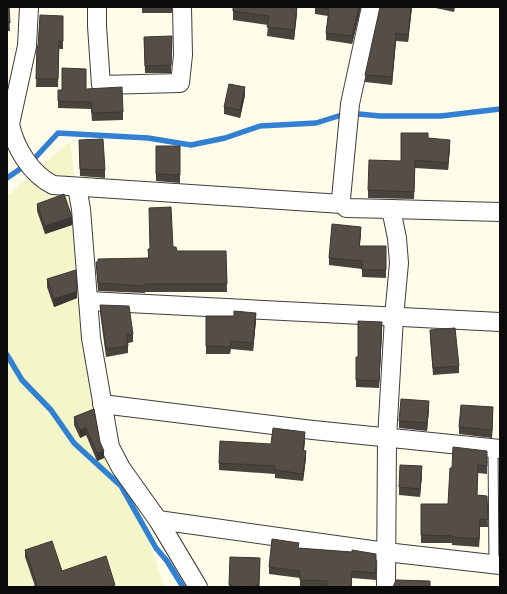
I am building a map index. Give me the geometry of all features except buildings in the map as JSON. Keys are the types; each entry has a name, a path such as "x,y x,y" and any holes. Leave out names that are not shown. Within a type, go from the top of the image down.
{"street":[{"path":"29,7 27,46 10,124 13,136 23,156 35,172 46,182 53,185 78,187 342,204"},
{"path":"97,7 96,26 102,85 180,83 183,55 182,7"},
{"path":"371,7 350,104 341,199 342,204 346,208 500,212"},
{"path":"78,187 91,338 110,447 121,468 158,520 198,587"},
{"path":"386,587 388,438 394,317 399,262 397,238 391,209"},
{"path":"88,301 500,322"},
{"path":"102,404 388,438 497,449"},
{"path":"158,520 386,552 497,564"}],"lane":[{"path":"497,449 497,564"}],"green space":[{"path":"70,141 98,381 164,587 7,587 7,196"}],"waterway":[{"path":"7,178 33,160 58,133 148,138 191,145 225,138 260,126 316,123 348,113 380,116 441,116 500,109"},
{"path":"7,355 22,380 51,410 74,443 121,486 156,548 167,561 183,587"}]}
